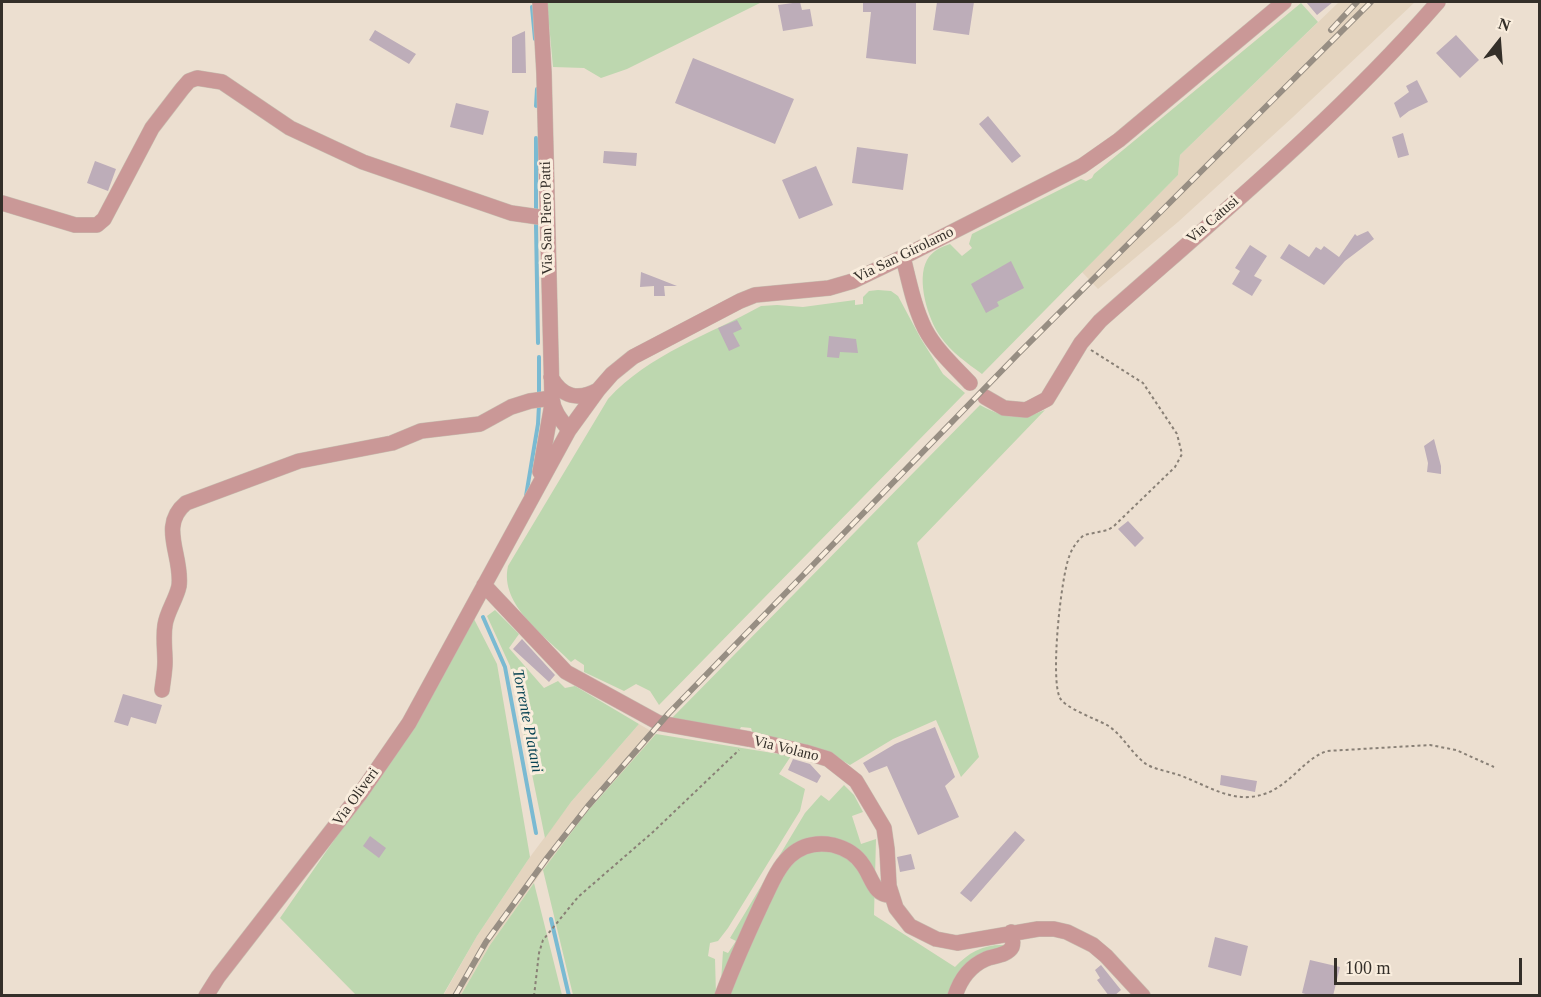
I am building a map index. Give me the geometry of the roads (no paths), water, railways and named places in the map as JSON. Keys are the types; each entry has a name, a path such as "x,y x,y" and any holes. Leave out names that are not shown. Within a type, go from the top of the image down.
{"street":[{"name":"Via San Piero Patti","path":"540,2 544,73 552,401 559,419 568,430"},
{"name":"Via San Girolamo","path":"484,585 568,430 612,374 633,357 755,295 829,288 853,281 1082,166 1119,140 1284,2"},
{"name":"Via Catusi","path":"985,397 1004,408 1026,410 1047,399 1081,343 1100,321 1264,175 1371,75 1438,2"},
{"path":"2,203 75,225 97,225 104,219 152,128 182,88 189,81 197,78 222,82 290,128 363,162 511,213 546,218"},
{"path":"903,257 914,301 925,330 942,354 970,383"},
{"path":"551,375 556,385 571,396 588,396 598,390"},
{"path":"162,690 165,665 164,628 176,595 179,577 173,518 177,510 186,503 299,460 392,443 421,430 480,424 511,407 530,401 552,401 536,490"},
{"name":"Via Volano","path":"484,585 566,672 659,723 749,739 805,752 828,759 856,781 884,828 889,886 896,908 910,926 936,939 957,943 1011,932 1054,929 1079,937 1106,956 1143,996"},
{"name":"Via Oliveri","path":"206,996 218,977 360,794 409,723 484,585"},
{"path":"722,996 777,871 790,856 802,847 816,844 841,847 853,853 863,865 879,893 885,896 892,895"},
{"path":"955,996 959,982 970,970 983,960 1008,951 1012,947 1011,932"}],"waterway":[{"name":"Torrente Platani","path":"532,7 535,39"},
{"name":"Torrente Platani","path":"536,106 537,89"},
{"name":"Torrente Platani","path":"536,138 536,210"},
{"name":"Torrente Platani","path":"536,225 538,343"},
{"name":"Torrente Platani","path":"539,357 539,393"},
{"name":"Torrente Platani","path":"526,496 539,405"},
{"name":"Torrente Platani","path":"483,617 505,667 536,833"},
{"name":"Torrente Platani","path":"551,919 569,996"}],"railway":[{"path":"1331,30 1357,2"},
{"path":"455,996 486,942 547,858 588,806 669,713 1018,354 1371,2"}]}
